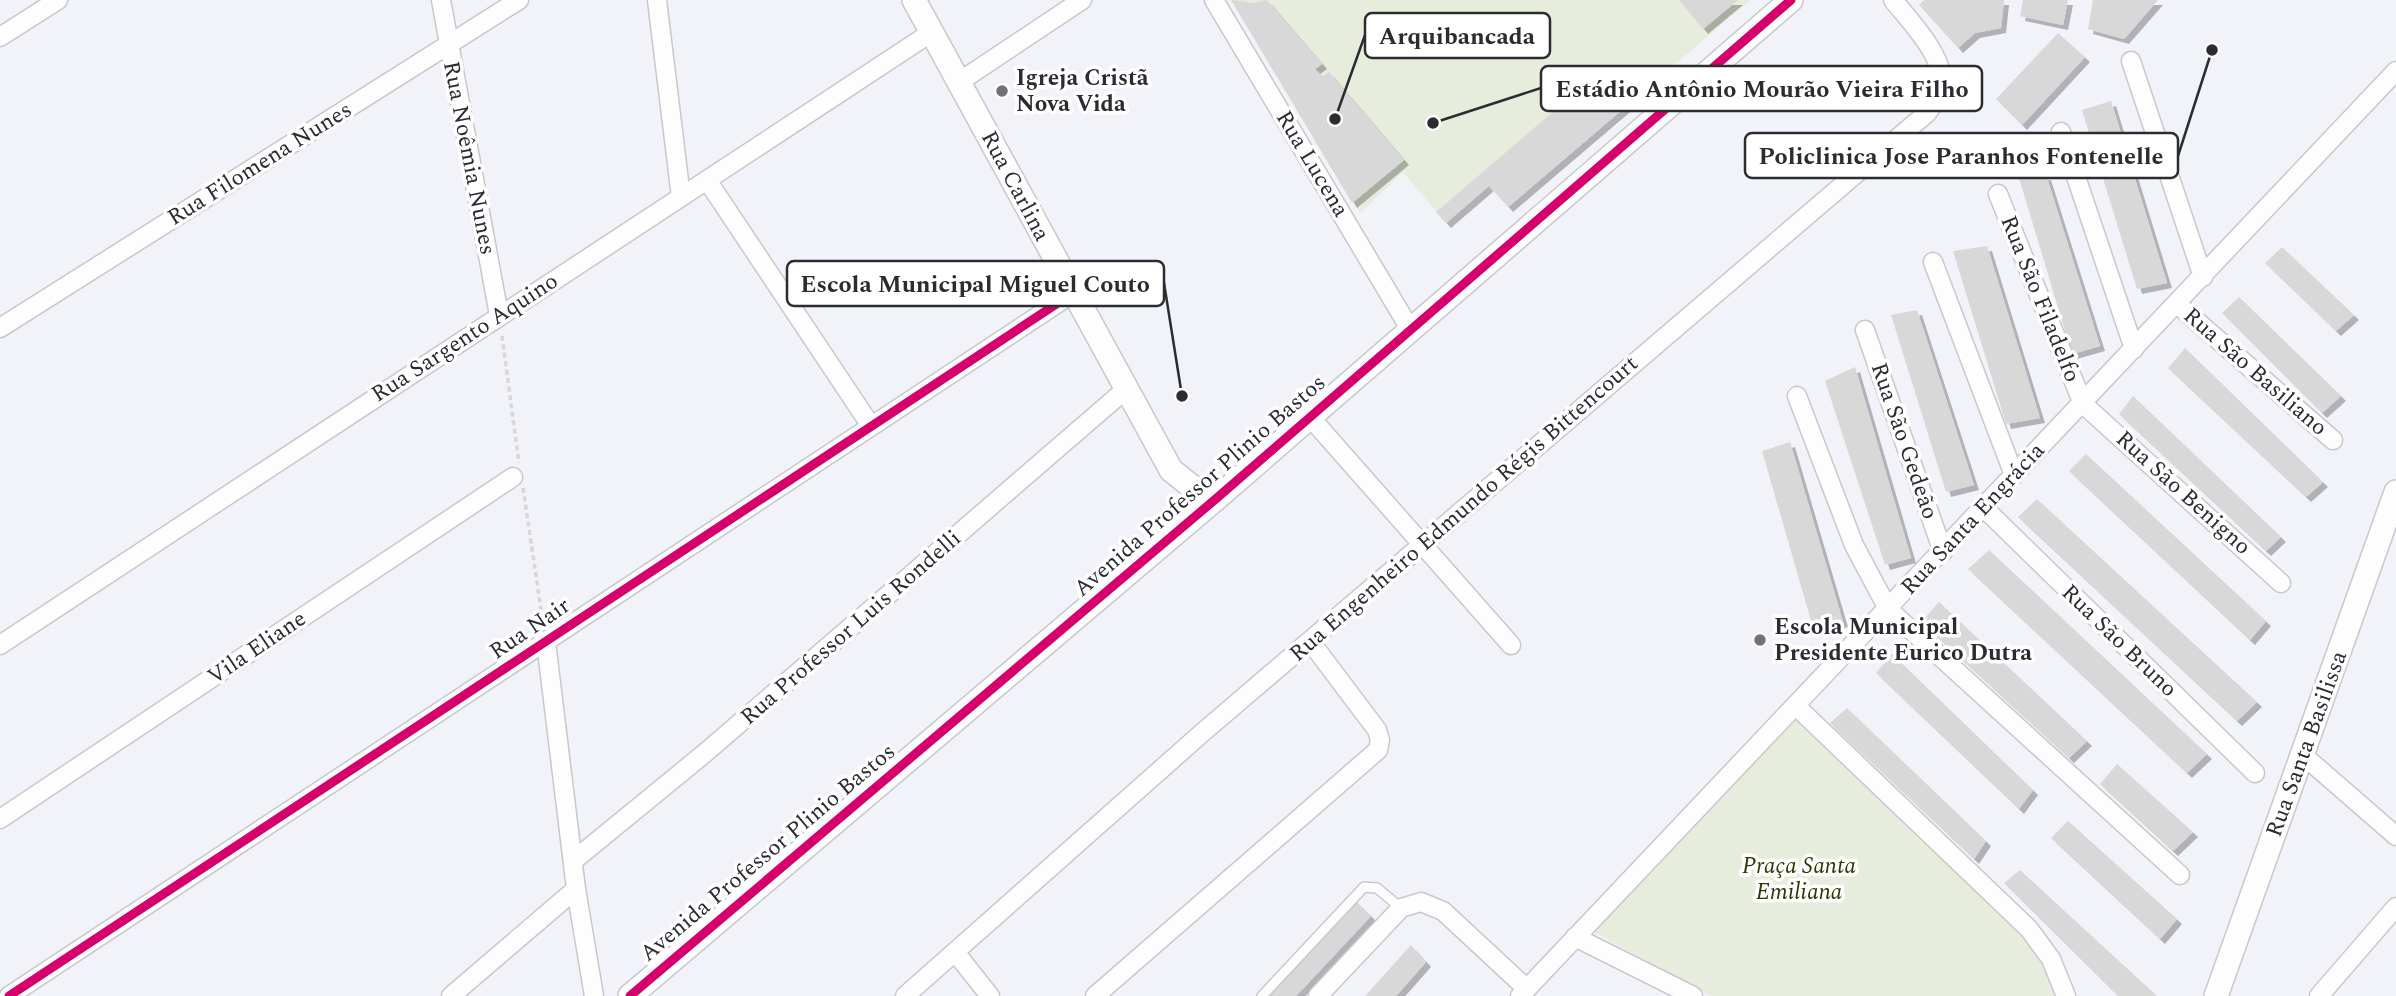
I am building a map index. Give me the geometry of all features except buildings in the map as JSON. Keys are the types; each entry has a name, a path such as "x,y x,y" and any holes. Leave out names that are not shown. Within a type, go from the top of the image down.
{"street":[{"path":"0,37 58,0"},
{"name":"Rua Noêmia Nunes","path":"441,0 447,46 499,315"},
{"name":"Rua Filomena Nunes","path":"0,328 519,0"},
{"path":"657,0 681,197"},
{"name":"Rua Carlina","path":"914,0 1171,470 1191,486 1218,497"},
{"path":"959,82 1082,0"},
{"name":"Rua Lucena","path":"1214,0 1410,329"},
{"name":"Avenida Professor Plinio Bastos","path":"630,996 1218,497 1791,0"},
{"name":"Rua Engenheiro Edmundo Régis Bittencourt","path":"905,996 1310,641 1927,113 1939,96 1942,83 1939,67 1894,0"},
{"name":"Rua Sargento Aquino","path":"0,645 932,32"},
{"path":"2131,61 2203,277"},
{"name":"Rua Santa Engrácia","path":"1523,992 1797,707 2396,71"},
{"path":"2061,132 2134,349"},
{"path":"707,180 871,426"},
{"name":"Rua São Filadelfo","path":"1998,194 2083,404"},
{"path":"1933,262 2014,475"},
{"name":"Rua Nair","path":"9,996 1073,293"},
{"name":"Rua São Basiliano","path":"2177,304 2333,440"},
{"name":"Rua São Gedeão","path":"1865,330 1943,552"},
{"name":"Rua Professor Luis Rondelli","path":"573,860 705,754 1125,390"},
{"path":"1797,396 1854,545 1888,609 2180,875"},
{"name":"Rua São Benigno","path":"2083,404 2281,583"},
{"path":"1310,417 1511,645"},
{"name":"Vila Eliane","path":"0,819 513,477"},
{"name":"Rua Santa Basilissa","path":"2216,996 2304,756 2396,492"},
{"name":"Rua São Bruno","path":"1984,508 2255,773"},
{"path":"1095,996 1378,750 1380,740 1377,730 1310,641"},
{"path":"546,642 576,889 593,996"},
{"path":"1797,707 2029,929 2051,959 2064,995"},
{"path":"2304,756 2396,836"},
{"path":"451,996 576,889"},
{"path":"1318,996 1401,908 1420,902 1443,911 1523,992"},
{"path":"2319,996 2396,907"},
{"path":"1575,937 1693,996"},
{"path":"955,952 990,996"}],"lane":[{"path":"1262,996 1364,887 1377,888 1401,908"}],"green space":[{"path":"1231,0 1750,0 1637,97 1618,75 1446,223 1403,172 1360,213"},
{"name":"Praça Santa Emiliana","path":"1798,717 2042,950 2057,993 2055,996 1711,996 1588,929"}],"cycle path":[{"path":"630,996 1218,497 1791,0"},
{"path":"9,996 1073,293"}],"place":[{"name":"Policlinica Jose Paranhos Fontenelle","path":"2212,50"},
{"name":"Igreja Cristã Nova Vida","path":"1002,91"},
{"name":"Arquibancada","path":"1335,119"},
{"name":"Estádio Antônio Mourão Vieira Filho","path":"1433,123"},
{"name":"Escola Municipal Miguel Couto","path":"1182,396"},
{"name":"Escola Municipal Presidente Eurico Dutra","path":"1760,640"}]}
